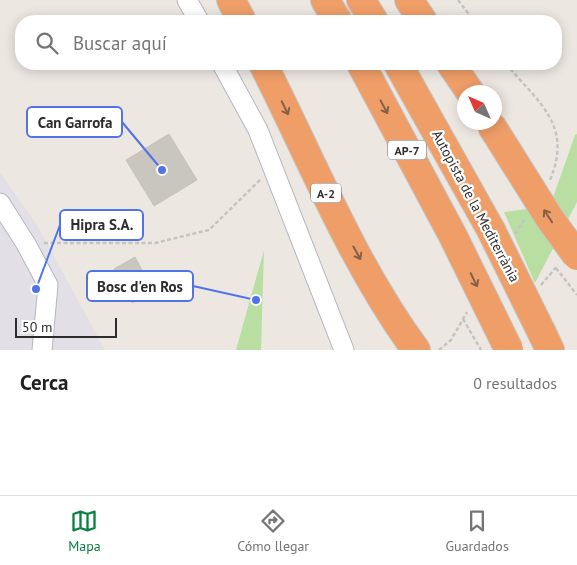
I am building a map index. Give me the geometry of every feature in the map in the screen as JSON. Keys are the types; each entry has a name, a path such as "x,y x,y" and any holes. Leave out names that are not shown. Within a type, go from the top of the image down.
{"highway":[{"path":"231,0 239,15"},
{"path":"325,0 334,15"},
{"path":"362,0 371,15"},
{"path":"409,0 419,15"},
{"name":"A-2","path":"266,70 346,234 393,319 416,350"},
{"name":"AP-7","path":"364,70 453,236 508,350"},
{"name":"Autopista de la Mediterrània","path":"402,70 501,234 546,341"},
{"path":"455,70 465,85"},
{"path":"494,130 550,219 567,262"}],"street":[{"path":"187,0 196,15"},
{"path":"225,70 258,130 344,350"},
{"path":"0,203 26,244 48,285 42,350"}],"path":[{"path":"458,0 469,15"},
{"path":"511,70 553,122 559,144 558,154 549,181"},
{"path":"26,244 155,243 209,230 262,178 271,163"},
{"path":"501,234 526,216"},
{"path":"567,262 577,295"},
{"path":"439,350 451,340 468,311"},
{"path":"463,319 481,350"}],"shaded area":[{"path":"0,172 38,227 105,350 0,350"}],"green space":[{"path":"577,134 577,202 535,283 504,212 550,206 575,135"},
{"path":"264,250 261,350 236,350"}],"building":[{"path":"169,134 197,180 154,206 126,160"},
{"path":"135,257 154,292 132,303 114,269"}],"place":[{"name":"Can Garrofa","path":"162,170"},
{"name":"Hipra S.A.","path":"36,289"},
{"name":"Bosc d'en Ros","path":"256,300"}]}
